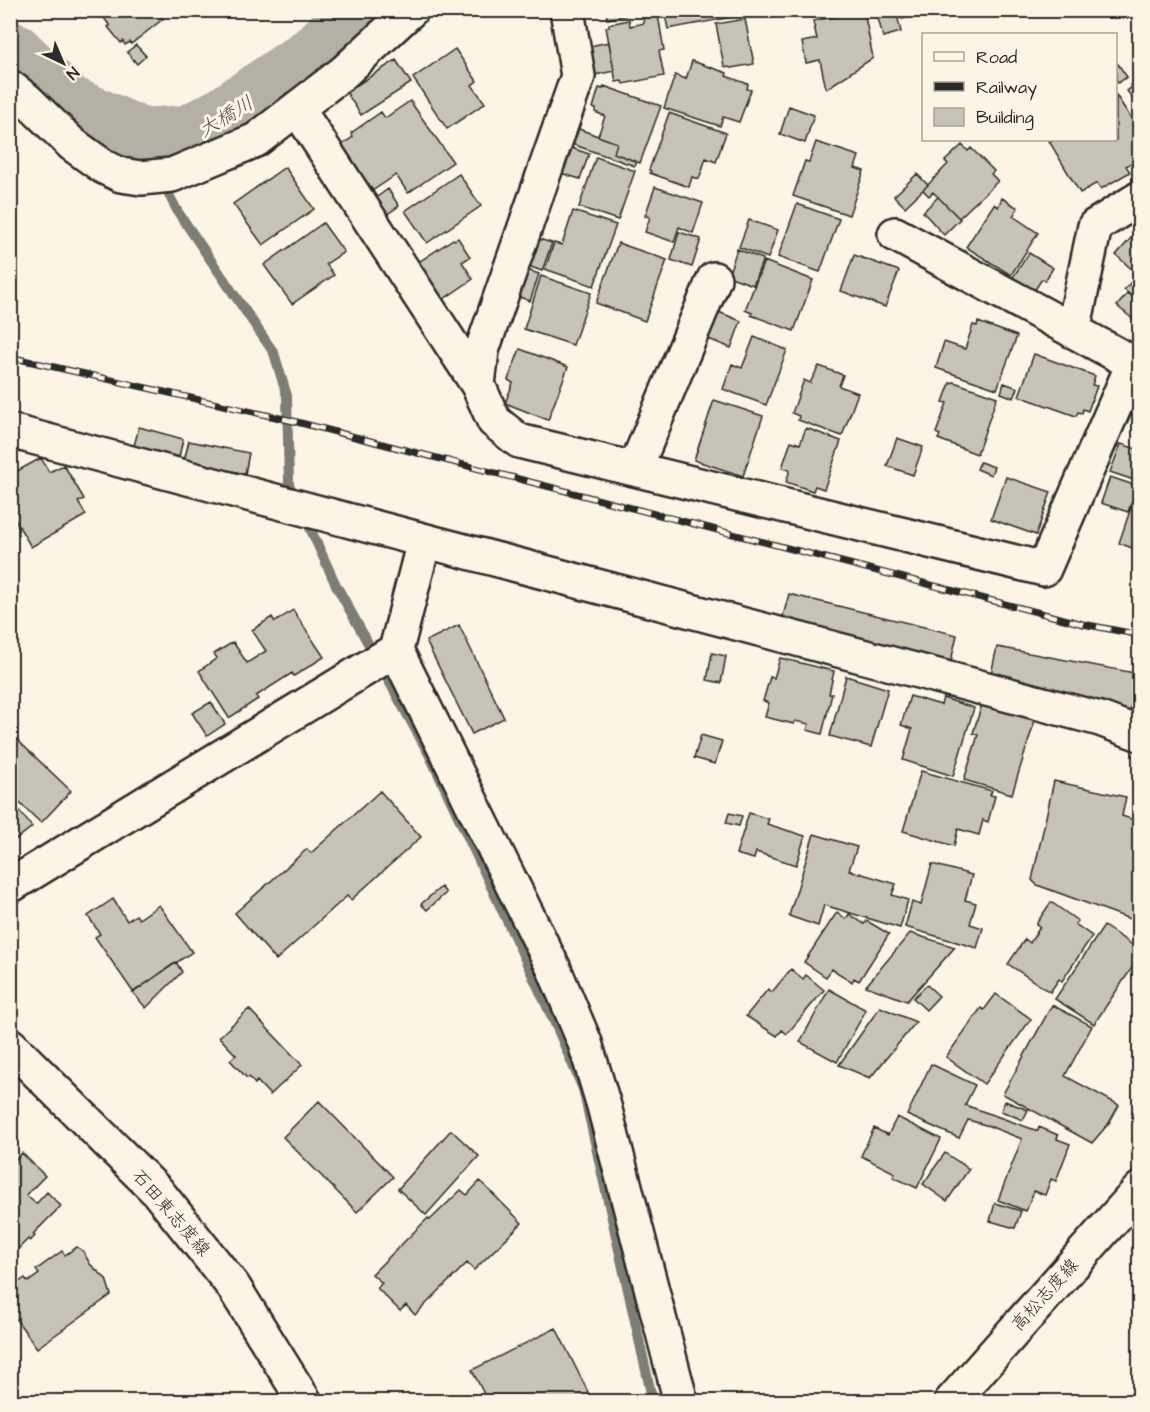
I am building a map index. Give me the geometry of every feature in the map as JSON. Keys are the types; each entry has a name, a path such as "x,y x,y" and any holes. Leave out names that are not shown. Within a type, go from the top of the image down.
{"street":[{"path":"10,87 27,100 72,144 104,166 121,174 141,178 172,175 256,140 344,72 411,10"},
{"path":"478,385 482,350 578,76 567,10"},
{"path":"297,108 478,385 494,421 519,441 1044,569 1136,366 895,234"},
{"path":"1073,331 1095,226 1140,198"},
{"path":"635,469 714,279"},
{"path":"10,431 1100,719 1140,734"},
{"path":"424,541 396,650 554,969 585,1043 604,1106 681,1401"},
{"path":"10,886 396,650"},
{"name":"石田東志度線","path":"10,1045 157,1191 233,1286 306,1401"},
{"name":"高松志度線","path":"951,1401 1140,1189"}],"building":[{"path":"98,10 169,10 161,17 163,19 131,44 130,42 125,45 108,27 110,26"},
{"path":"606,10 654,10 607,19"},
{"path":"664,10 737,10 738,16 668,29"},
{"path":"783,10 804,10 804,13 784,17"},
{"path":"876,10 896,10 901,32 883,37"},
{"path":"900,10 934,10 902,19"},
{"path":"864,11 873,58 826,89 820,60 806,63 802,42 817,39 813,21"},
{"path":"658,15 664,50 659,51 664,76 623,84 622,81 616,82 606,27 609,27 609,24 629,20 630,26 644,23 643,18"},
{"path":"745,19 754,64 731,68 724,66 716,24"},
{"path":"609,42 614,71 590,76 585,47"},
{"path":"136,45 146,56 137,64 127,52"},
{"path":"455,49 477,81 472,85 485,103 447,129 413,78"},
{"path":"396,60 411,83 361,115 346,92"},
{"path":"692,61 727,73 726,76 748,84 747,89 751,90 739,122 723,117 720,126 664,108 675,75 686,79"},
{"path":"1117,65 1127,77 1118,83 1117,81"},
{"path":"1140,78 1140,108 1127,91"},
{"path":"604,86 661,106 640,163 614,153 617,143 598,136 605,116 595,112 596,109 593,108 599,88 603,89"},
{"path":"1117,97 1140,132 1140,158 1126,166 1130,172 1101,189 1097,183 1080,193 1049,141 1117,141"},
{"path":"410,101 453,162 408,193 396,175 369,193 333,151 353,137 351,133 381,112 385,118"},
{"path":"789,106 814,115 805,143 780,134"},
{"path":"669,113 726,133 716,162 706,158 699,179 692,177 689,187 650,173 649,170"},
{"path":"568,125 617,143 614,153 637,162 635,166 563,141"},
{"path":"816,142 859,156 855,168 864,171 849,215 793,196 805,161 809,162"},
{"path":"563,145 589,154 580,179 554,171"},
{"path":"962,145 968,151 971,148 994,171 991,174 998,181 959,218 933,192 929,196 923,190 948,164 945,161"},
{"path":"596,157 635,171 618,220 579,207"},
{"path":"285,167 314,209 263,245 233,204"},
{"path":"459,174 481,206 427,243 405,211"},
{"path":"917,174 928,185 905,207 894,196"},
{"path":"655,187 703,203 693,233 679,227 674,242 645,232 650,217 645,216"},
{"path":"388,189 399,206 380,219 369,203"},
{"path":"938,197 960,219 944,235 923,212"},
{"path":"1002,198 1018,208 1013,216 1038,233 1011,275 966,247 994,204 998,207"},
{"path":"797,204 839,219 820,272 778,257"},
{"path":"573,211 616,225 594,286 545,269 554,243 562,245"},
{"path":"749,220 778,230 768,258 739,247"},
{"path":"323,223 344,252 326,264 334,275 292,304 264,265"},
{"path":"1140,228 1140,270 1136,273 1116,255"},
{"path":"679,232 701,239 692,267 671,260"},
{"path":"529,236 552,243 542,271 520,263"},
{"path":"458,238 470,257 462,262 473,279 438,303 416,264"},
{"path":"618,243 667,260 645,321 596,303"},
{"path":"737,249 763,259 753,285 728,276"},
{"path":"1029,253 1053,268 1045,281 1042,279 1034,291 1013,277"},
{"path":"854,255 899,271 885,307 841,291"},
{"path":"764,261 813,280 794,331 751,315 752,313 745,310"},
{"path":"518,267 539,274 530,301 509,293"},
{"path":"1140,272 1140,302 1124,290"},
{"path":"541,276 591,293 573,345 524,329"},
{"path":"1128,293 1140,303 1140,325 1117,306"},
{"path":"716,311 741,321 731,348 706,338"},
{"path":"978,322 1017,336 997,389 936,368 944,342 965,349 973,325 977,326"},
{"path":"754,337 787,350 766,405 723,389 732,364 742,368"},
{"path":"520,349 568,367 548,420 505,403 513,383 508,380"},
{"path":"1034,354 1095,376 1092,385 1097,386 1088,411 1083,409 1082,413 1078,412 1076,416 1019,396"},
{"path":"819,366 843,375 839,386 858,393 842,436 798,420 799,416 792,413 804,380 810,383"},
{"path":"954,382 997,397 977,454 938,439 940,435 936,433 947,403 943,402 950,383"},
{"path":"1004,383 1018,388 1014,398 1001,393"},
{"path":"714,400 763,416 743,476 694,460"},
{"path":"139,427 183,439 179,457 134,446"},
{"path":"806,428 841,441 824,489 815,486 813,491 786,482 790,470 782,468 791,441 800,444"},
{"path":"897,438 923,447 913,475 887,466"},
{"path":"189,441 249,453 245,474 184,461"},
{"path":"1121,444 1140,450 1140,474 1137,481 1110,472"},
{"path":"41,458 49,472 64,465 84,499 78,502 86,515 31,547 10,511 10,475"},
{"path":"980,462 994,467 991,475 977,469"},
{"path":"1006,477 1051,492 1036,535 991,519"},
{"path":"1110,477 1137,486 1128,512 1101,503"},
{"path":"1137,490 1140,491 1140,551 1119,543"},
{"path":"789,594 957,635 951,661 782,620"},
{"path":"293,610 324,657 294,676 292,673 256,696 258,699 229,718 199,671 217,658 214,654 233,642 247,663 266,651 252,630 272,617 275,622"},
{"path":"459,625 504,718 472,734 426,641"},
{"path":"997,647 1140,674 1129,715 991,674"},
{"path":"712,653 726,656 721,683 707,680"},
{"path":"780,658 834,671 829,694 832,694 822,734 807,730 809,724 795,721 794,724 765,717 769,703 763,701 770,677 774,678"},
{"path":"846,676 888,689 871,747 830,736"},
{"path":"910,696 941,705 943,698 974,708 953,776 903,760 912,729 901,725"},
{"path":"211,702 225,724 207,736 192,713"},
{"path":"982,704 1035,720 1012,794 964,780 978,735 973,733"},
{"path":"10,733 71,791 41,823 10,794"},
{"path":"701,735 722,741 715,764 694,758"},
{"path":"921,771 992,791 990,795 995,796 988,822 983,820 979,835 958,829 954,846 903,831"},
{"path":"1054,781 1126,797 1122,816 1140,822 1140,919 1130,919 1037,885 1032,880"},
{"path":"380,791 421,837 351,900 347,896 276,960 235,913 307,849 311,853"},
{"path":"10,799 32,827 10,844"},
{"path":"729,813 742,816 739,826 726,823"},
{"path":"749,813 769,819 767,824 805,836 796,865 756,852 754,859 736,854"},
{"path":"814,834 857,847 849,870 896,884 892,895 908,900 900,928 824,905 818,926 789,916"},
{"path":"932,864 972,875 965,900 976,903 970,924 983,928 977,948 905,927 912,902 921,905"},
{"path":"441,887 446,893 427,910 421,904"},
{"path":"113,899 127,921 136,915 139,919 159,905 192,952 133,992 95,937 100,934 88,916"},
{"path":"1051,902 1078,921 1075,924 1092,936 1062,981 1059,979 1050,992 1008,964 1025,939 1030,943 1040,927 1036,924"},
{"path":"837,912 846,919 849,914 864,924 867,921 889,934 859,981 854,978 852,982 832,969 826,977 804,962"},
{"path":"1104,926 1140,950 1140,956 1094,1024 1055,999"},
{"path":"910,933 955,947 907,1001 866,986"},
{"path":"176,962 182,972 146,1008 133,993"},
{"path":"791,969 803,979 806,975 824,990 787,1034 782,1030 777,1036 746,1016 768,989 772,992"},
{"path":"927,985 939,996 926,1010 913,998"},
{"path":"829,989 866,1010 837,1062 800,1042"},
{"path":"996,994 1031,1019 984,1084 946,1057 981,1008 984,1010"},
{"path":"1052,1005 1092,1026 1065,1076 1119,1105 1109,1123 1092,1143 1003,1094"},
{"path":"880,1007 916,1022 870,1078 839,1065"},
{"path":"249,1009 302,1065 270,1095 257,1081 255,1084 249,1077 247,1078 230,1060 236,1055 219,1037"},
{"path":"931,1064 975,1085 965,1105 1038,1131 1039,1127 1058,1135 1057,1139 1070,1144 1056,1181 1051,1179 1045,1195 1034,1191 1026,1211 998,1200 1022,1139 968,1120 959,1138 907,1115"},
{"path":"319,1101 393,1177 357,1212 283,1137"},
{"path":"1005,1101 1028,1110 1023,1120 1001,1111"},
{"path":"897,1117 941,1139 917,1188 893,1177 895,1173 861,1156 874,1128 888,1135"},
{"path":"451,1130 479,1156 426,1215 398,1189"},
{"path":"22,1153 45,1176 26,1195 36,1204 47,1192 61,1206 33,1234 35,1236 30,1241 28,1239 13,1254 10,1252 10,1165"},
{"path":"945,1153 969,1169 947,1201 923,1184"},
{"path":"480,1181 522,1223 474,1270 467,1263 415,1315 406,1305 400,1311 377,1288 382,1283 372,1274 428,1218 430,1220 461,1190 467,1195"},
{"path":"995,1203 1021,1211 1015,1228 990,1221"},
{"path":"77,1247 106,1279 111,1295 37,1348 10,1311 10,1288 25,1278 28,1282 39,1274 36,1270 62,1251 65,1255"},
{"path":"556,1328 593,1402 488,1402 472,1370"}],"waterway":[{"name":"大橋川","path":"10,55 65,108 141,142 189,139 226,120 318,57 367,10"},
{"path":"141,142 178,212 274,353 287,396 289,485 297,501"},
{"path":"304,515 336,585 429,754 558,1030 583,1089 653,1402"}],"railway":[{"path":"10,357 293,421 1083,624 1140,635"}]}
